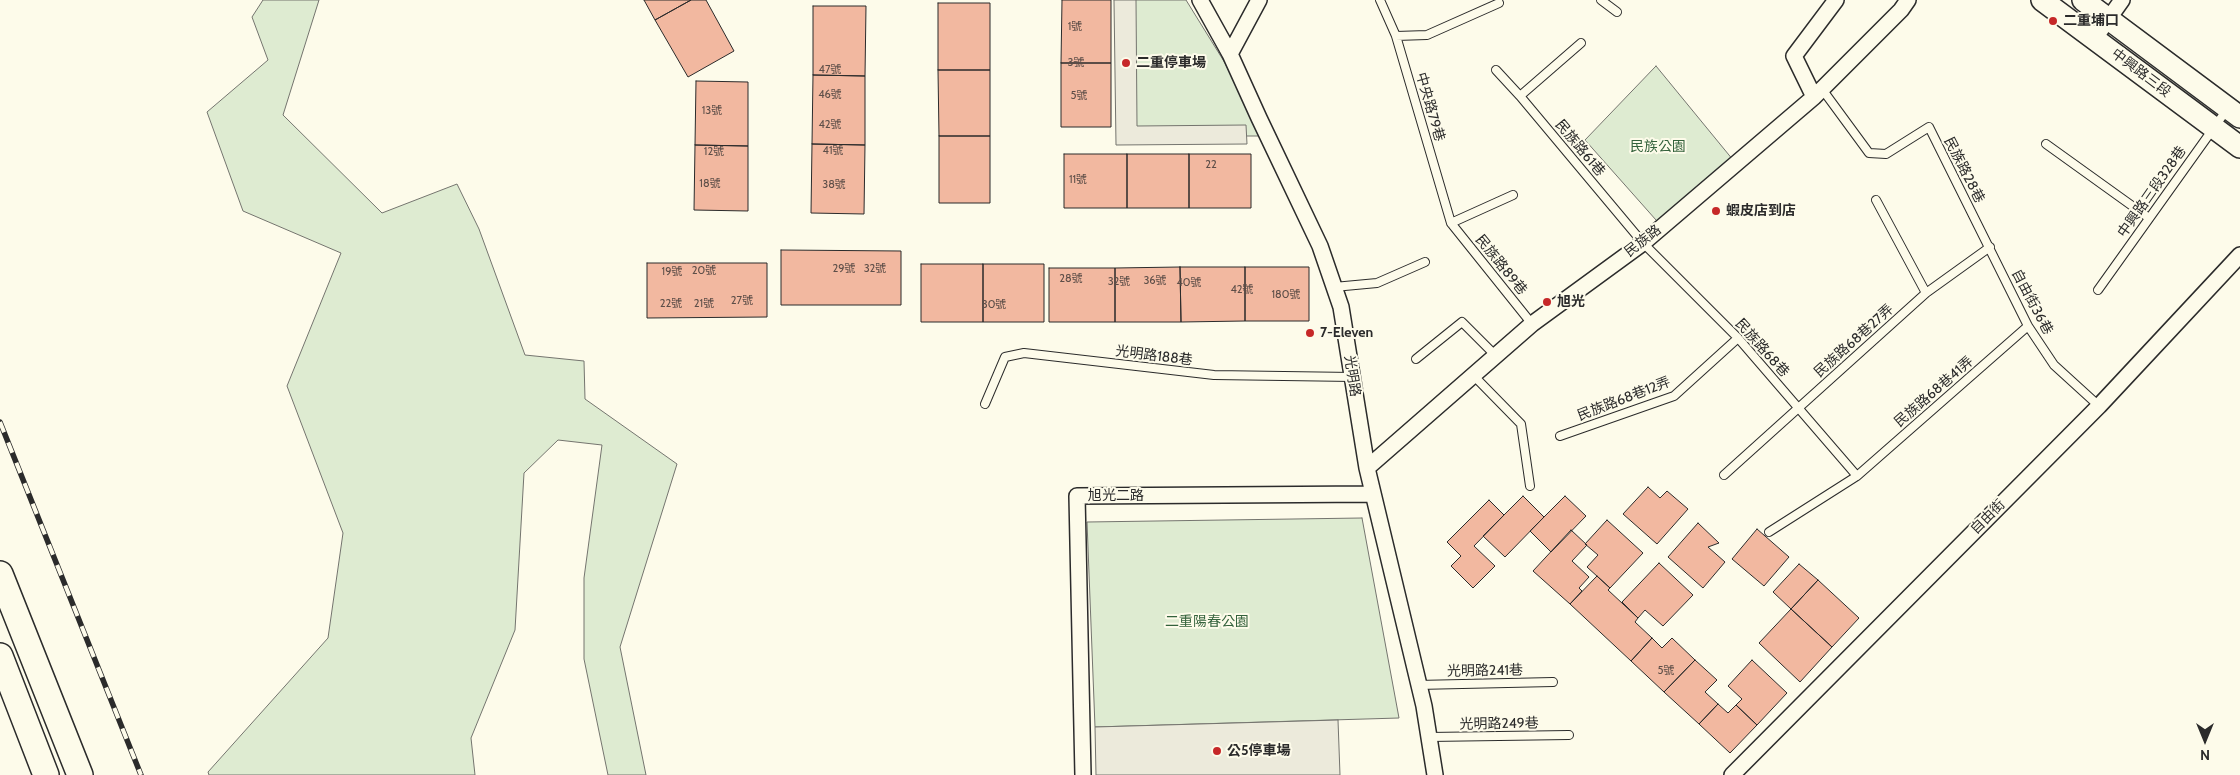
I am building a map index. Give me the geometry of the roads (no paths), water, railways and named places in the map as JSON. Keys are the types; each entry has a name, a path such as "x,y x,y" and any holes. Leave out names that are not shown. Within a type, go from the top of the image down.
{"highway":[{"path":"0,574 80,775"},
{"path":"0,656 46,775"}],"main road":[{"name":"中興路三段","path":"2042,0 2240,147"},
{"name":"中興路三段","path":"2083,0 2234,113"}],"street":[{"name":"光明路","path":"1200,0 1230,54 1258,118 1320,246 1341,307 1367,468 1418,685 1435,775"},
{"path":"1230,54 1259,0"},
{"path":"1818,93 1794,56 1836,0"},
{"name":"民族路","path":"1367,468 1532,324 1643,243 1818,93 1908,0"},
{"path":"2095,38 2122,0"},
{"name":"自由街","path":"1732,775 2099,406 2240,255"},
{"name":"旭光二路","path":"1083,775 1077,496 1373,494"}],"lane":[{"name":"中央路79巷","path":"1380,0 1396,36 1450,223"},
{"path":"1601,0 1617,12"},
{"path":"1396,36 1427,35 1499,3"},
{"path":"1520,96 1581,43"},
{"name":"民族路61巷","path":"1496,70 1643,243"},
{"name":"民族路28巷","path":"1818,93 1869,153 1886,154 1929,128 1990,247"},
{"name":"中興路三段328巷","path":"2098,290 2213,128 2234,113"},
{"path":"2046,144 2149,218"},
{"path":"1450,223 1513,195"},
{"path":"1876,200 1926,293"},
{"name":"民族路89巷","path":"1450,223 1532,324"},
{"name":"民族路68巷","path":"1643,243 1738,338 1857,476"},
{"name":"民族路68巷27弄","path":"1724,475 1926,293 1990,247"},
{"name":"自由街36巷","path":"1990,247 2028,326 2054,365 2099,406"},
{"path":"1334,287 1378,282 1425,262"},
{"path":"1416,359 1462,322 1495,355"},
{"name":"民族路68巷41弄","path":"1769,532 1857,476 2028,326"},
{"name":"民族路68巷12弄","path":"1560,436 1674,396 1738,338"},
{"name":"光明路188巷","path":"984,404 1005,357 1024,352 1214,375 1353,376"},
{"path":"1473,375 1521,424 1530,486"},
{"name":"光明路241巷","path":"1418,685 1553,682"},
{"name":"光明路249巷","path":"1429,737 1569,736"}],"railway":[{"path":"0,422 141,775"}],"place":[{"name":"二重埔口","path":"2053,21"},
{"name":"二重停車場","path":"1126,63"},
{"name":"蝦皮店到店","path":"1716,211"},
{"name":"旭光","path":"1547,302"},
{"name":"7-Eleven","path":"1310,333"},
{"name":"公5停車場","path":"1217,751"}],"park label":[{"name":"民族公園","path":"1658,147"},
{"name":"二重陽春公園","path":"1207,622"}]}
